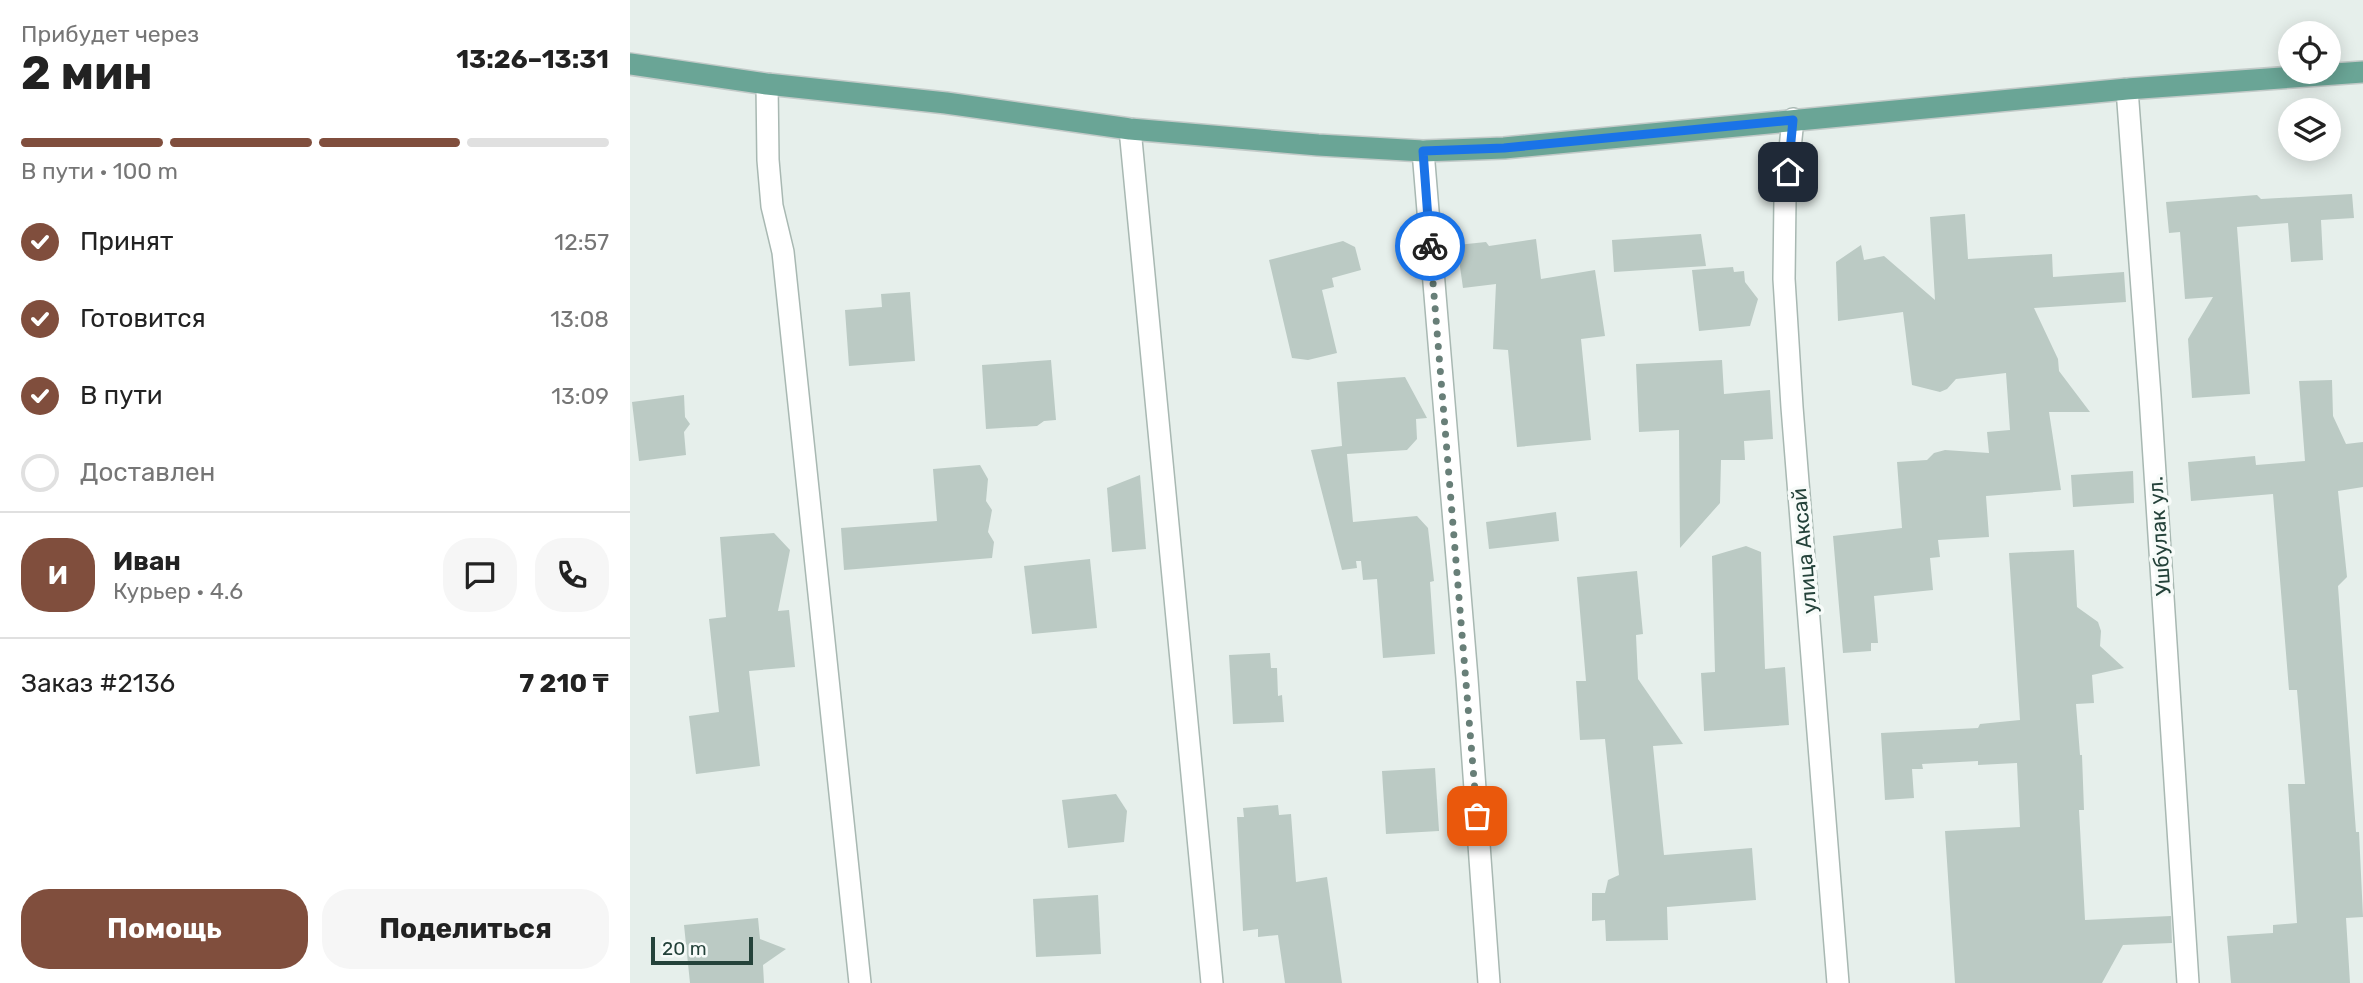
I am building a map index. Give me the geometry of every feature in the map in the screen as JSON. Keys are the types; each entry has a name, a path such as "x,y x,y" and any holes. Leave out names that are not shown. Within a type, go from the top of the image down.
{"main road":[{"path":"630,64 767,84 946,103 1130,129 1423,151 1504,148 2127,89 2363,72"}],"street":[{"path":"767,84 768,160 772,206 783,252 860,983"},
{"name":"Ушбулак ул.","path":"2127,89 2188,983"},
{"name":"улица Аксай","path":"1793,120 1785,198 1784,279 1838,983"},
{"path":"1130,129 1212,983"},
{"path":"1423,151 1466,664 1489,983"}],"building":[{"path":"2352,194 2354,218 2321,220 2323,260 2291,262 2288,223 2237,227 2250,394 2192,398 2188,339 2213,297 2185,299 2180,232 2169,233 2166,202 2257,195 2261,199"},
{"path":"1965,214 1968,259 2052,254 2053,277 2124,272 2126,302 2034,308 2058,359 2059,371 2090,412 2049,412 2061,490 1986,496 1989,537 1938,540 1940,557 1930,558 1933,590 1874,596 1878,643 1871,643 1871,651 1843,653 1833,536 1902,528 1897,462 1927,460 1934,453 1945,450 1989,453 1987,432 2010,430 2006,373 1956,379 1940,392 1912,385 1903,312 1838,321 1836,262 1861,245 1864,260 1884,256 1935,300 1930,217"},
{"path":"1701,234 1706,266 1614,272 1612,240"},
{"path":"1536,239 1541,279 1595,270 1605,336 1581,339 1591,440 1517,447 1508,350 1493,349 1496,284 1463,288 1457,245 1486,242 1489,246"},
{"path":"1343,241 1355,247 1361,270 1332,278 1334,287 1322,290 1337,353 1308,360 1292,358 1269,260"},
{"path":"1733,267 1734,272 1744,271 1745,282 1758,299 1750,326 1699,331 1692,270"},
{"path":"910,292 915,361 849,366 845,310 882,307 881,294"},
{"path":"1051,360 1056,420 1044,421 1037,426 986,429 982,365"},
{"path":"1722,360 1724,394 1770,390 1773,439 1744,441 1745,460 1721,460 1720,503 1680,548 1679,430 1639,432 1636,364"},
{"path":"1405,377 1427,418 1416,419 1417,439 1407,450 1347,454 1353,522 1417,516 1428,528 1434,581 1430,582 1435,654 1383,658 1377,579 1363,580 1361,561 1356,561 1357,568 1342,570 1311,450 1342,446 1337,382"},
{"path":"2332,380 2333,416 2346,444 2363,442 2363,487 2338,491 2347,577 2338,586 2356,832 2359,832 2363,917 2346,918 2350,983 2231,983 2227,936 2273,933 2273,925 2297,923 2288,784 2305,784 2297,690 2289,690 2273,494 2191,501 2188,462 2255,456 2256,465 2305,461 2299,381"},
{"path":"684,395 685,417 690,424 684,432 686,455 639,461 632,402"},
{"path":"980,465 988,479 986,501 992,510 988,532 994,542 992,558 844,570 841,528 937,521 933,469"},
{"path":"2133,471 2134,503 2073,507 2071,475"},
{"path":"1140,475 1146,549 1112,552 1107,488"},
{"path":"1556,512 1559,541 1489,549 1486,522"},
{"path":"774,533 790,550 778,611 789,610 795,667 749,671 760,766 696,774 689,716 719,712 709,619 726,617 720,537"},
{"path":"1746,546 1761,552 1765,669 1785,667 1789,725 1704,731 1701,673 1715,672 1712,556"},
{"path":"2074,550 2077,607 2098,622 2101,631 2100,646 2124,668 2092,675 2094,703 2076,704 2082,755 2084,810 2079,810 2085,920 2171,916 2172,943 2123,945 2102,983 1955,983 1945,831 2020,827 2017,763 1978,765 1978,761 1922,764 1923,769 1912,769 1914,798 1885,800 1881,733 1978,728 1980,724 2020,720 2009,553"},
{"path":"1090,559 1097,628 1032,634 1024,566"},
{"path":"1637,571 1643,634 1636,635 1638,679 1683,744 1653,746 1664,855 1752,848 1756,900 1667,907 1668,940 1606,941 1605,920 1592,921 1592,893 1605,893 1608,880 1619,875 1605,739 1580,740 1576,681 1586,681 1577,577"},
{"path":"1270,653 1271,668 1277,668 1278,696 1282,695 1284,722 1233,724 1229,655"},
{"path":"1435,768 1439,831 1386,834 1382,771"},
{"path":"1116,794 1127,811 1124,842 1068,848 1062,800"},
{"path":"1278,805 1279,815 1291,814 1296,882 1327,877 1342,983 1285,983 1278,935 1258,937 1258,929 1243,931 1237,817 1244,817 1243,808"},
{"path":"1098,895 1101,954 1036,957 1033,899"},
{"path":"758,918 760,939 786,949 763,965 764,983 690,983 684,925"}],"way so far":[{"path":"1430,246 1477,816"}],"route":[{"path":"1430,246 1423,151 1504,148 1793,120 1788,172"}]}
